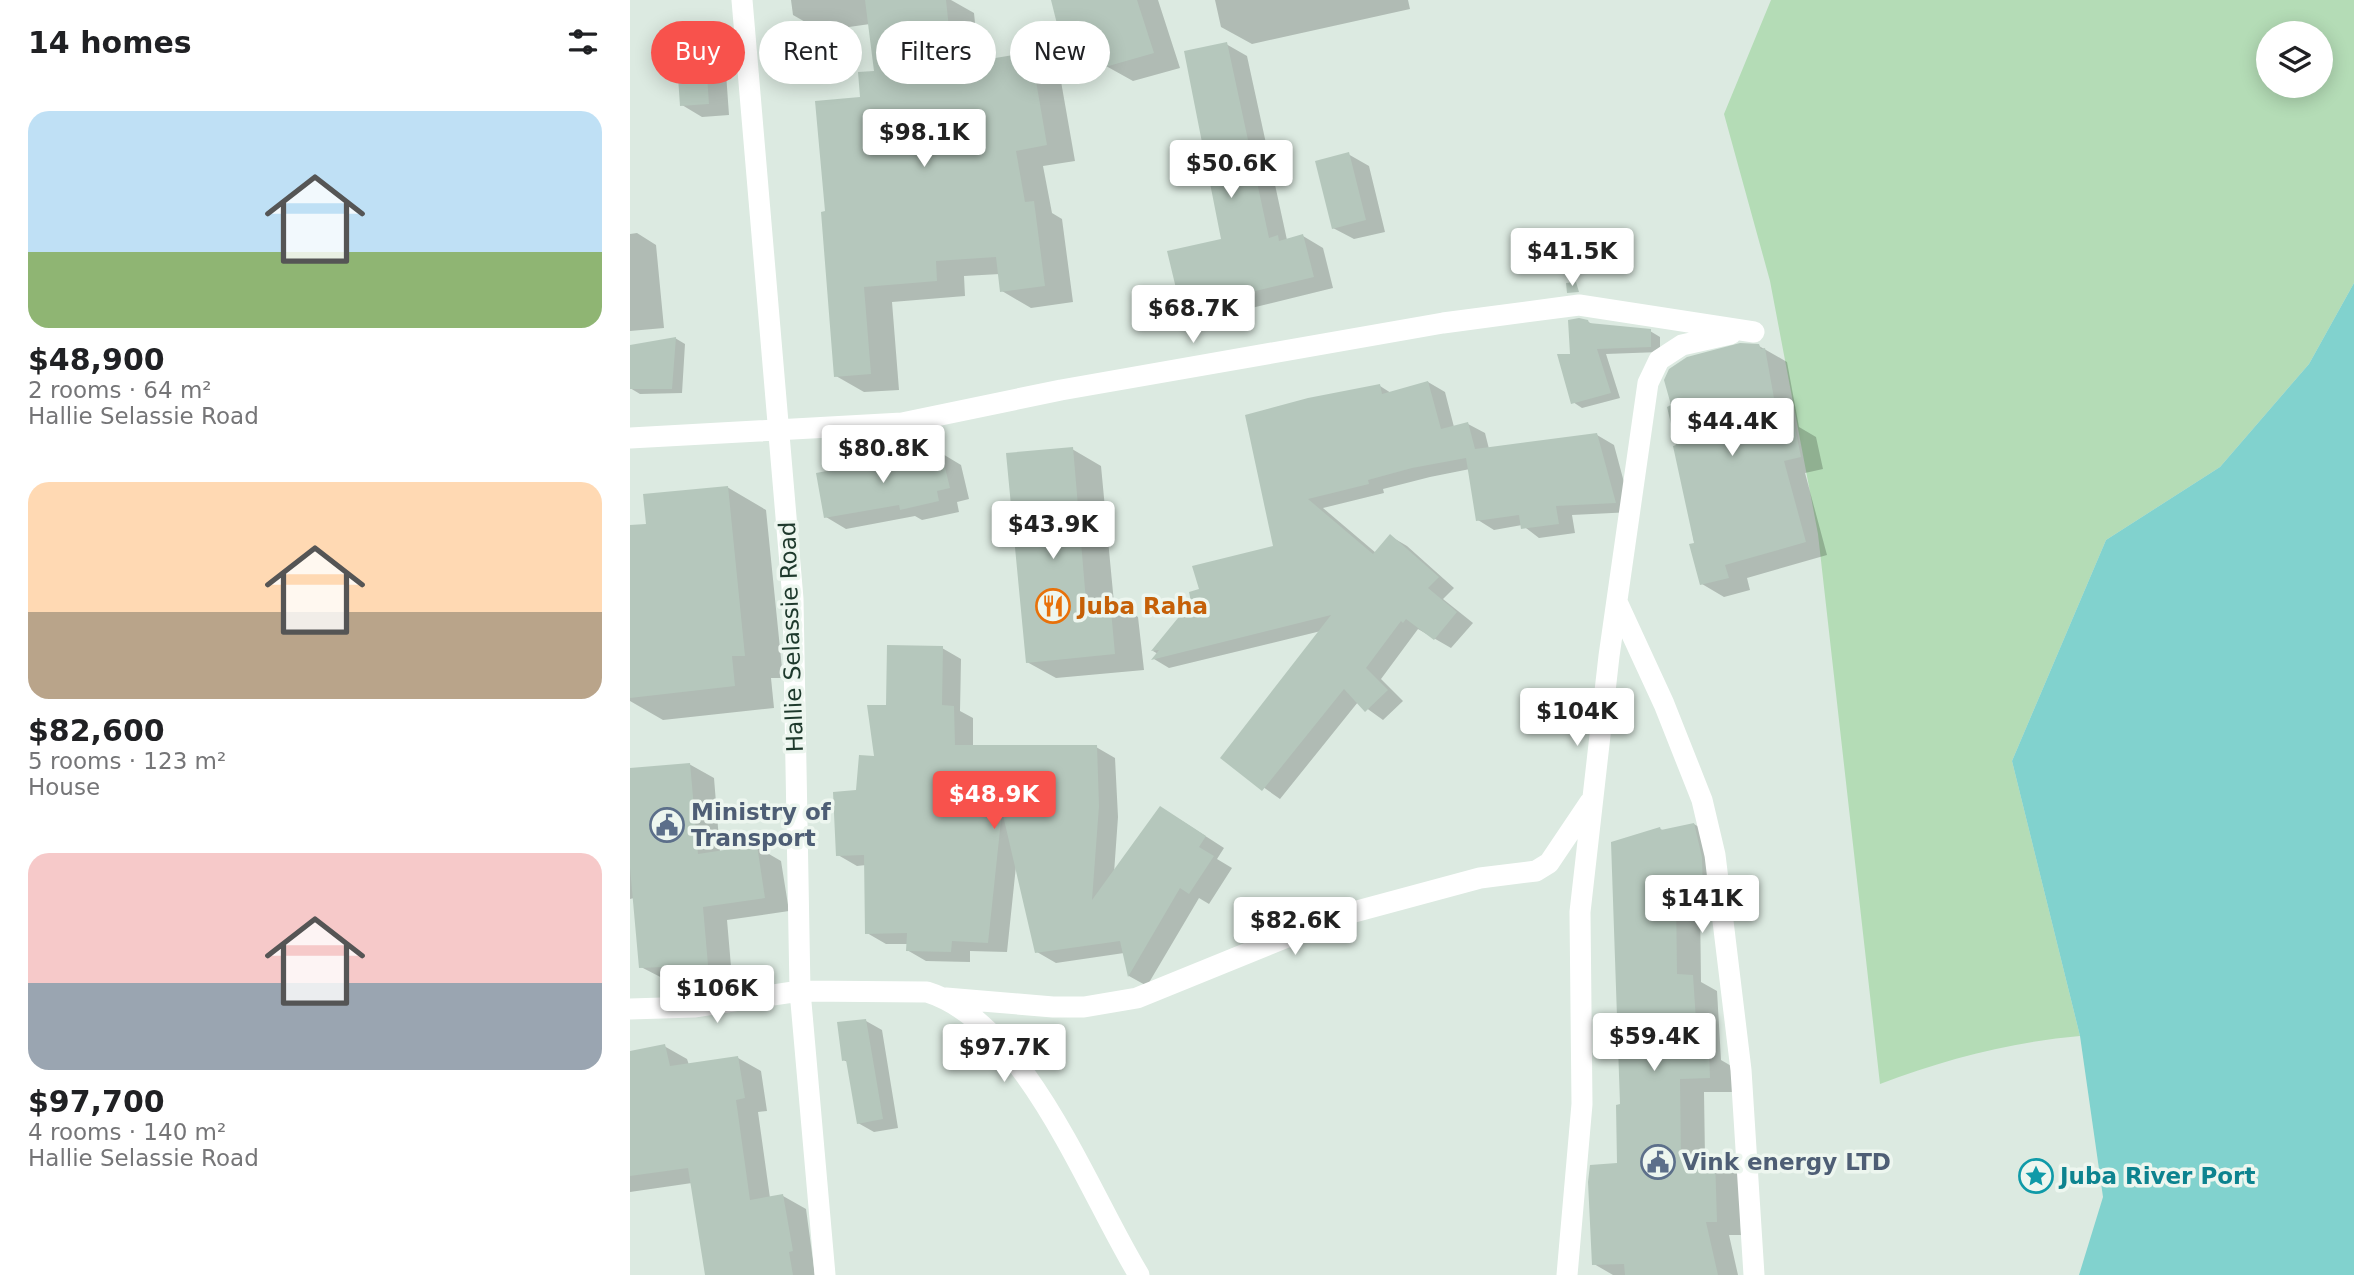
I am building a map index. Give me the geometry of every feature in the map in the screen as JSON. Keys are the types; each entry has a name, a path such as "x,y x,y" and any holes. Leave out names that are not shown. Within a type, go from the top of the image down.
{"street":[{"name":"Hallie Selassie Road","path":"742,0 793,599 800,991 825,1275"},
{"path":"630,438 779,427 902,423 1075,387 1443,323 1579,305 1754,332 1716,335 1682,345 1659,360 1648,383 1617,602 1580,912 1582,1104 1567,1275"},
{"path":"1617,602 1664,704 1702,800 1715,855 1741,1070 1754,1275"},
{"path":"630,1009 694,1007 800,991 927,992 946,998 1053,1007 1084,1007 1138,998 1350,913 1480,878 1536,871 1549,863 1592,799"},
{"path":"946,998 971,1013 998,1041 1031,1085 1097,1194 1139,1275"}],"green space":[{"path":"1771,0 2354,0 2354,283 2309,364 2220,467 2106,540 2012,761 2080,1036 1978,1053 1880,1084 1818,534 1770,281 1724,114"}],"water":[{"path":"2354,283 2354,1275 2079,1275 2103,1197 2080,1036 2012,761 2106,540 2220,467 2309,364"}],"building":[{"path":"865,0 946,0 948,21 876,21 876,84 996,84 996,58 1010,56 1010,84 1037,84 1047,145 1016,151 1025,202 1034,201 1045,286 1000,292 996,257 936,261 937,281 864,287 871,374 834,377 821,212 825,211 815,101 860,97 862,72 874,71"},
{"path":"1051,0 1137,0 1154,53 1110,66 1110,21 1056,21"},
{"path":"1227,42 1269,238 1278,235 1279,241 1303,234 1314,277 1181,309 1167,251 1221,239 1184,51"},
{"path":"679,84 708,84 709,104 680,106"},
{"path":"1349,152 1366,220 1332,229 1315,161"},
{"path":"1576,282 1579,292 1567,293 1566,283"},
{"path":"1568,320 1588,320 1589,323 1651,329 1651,347 1597,349 1611,393 1571,404 1557,354 1570,354"},
{"path":"676,337 672,389 630,389 630,345"},
{"path":"1740,343 1759,344 1761,349 1765,348 1779,426 1794,423 1801,457 1784,461 1806,542 1725,565 1729,578 1700,585 1689,544 1694,543 1673,446 1676,445 1667,407 1671,405 1664,380 1669,369 1687,357"},
{"path":"1428,381 1441,429 1468,422 1475,449 1597,433 1616,503 1556,506 1559,524 1521,529 1519,515 1476,521 1466,458 1412,468 1368,480 1369,484 1308,499 1373,554 1390,534 1439,577 1428,588 1457,612 1434,640 1406,619 1403,623 1401,621 1366,668 1388,690 1365,712 1344,689 1262,791 1220,758 1331,615 1151,660 1159,650 1151,651 1191,602 1189,592 1199,589 1192,566 1273,546 1245,415 1308,398 1380,384 1382,394"},
{"path":"1073,447 1086,601 1110,599 1115,654 1026,663 1006,453"},
{"path":"941,451 950,488 937,491 939,501 900,510 899,505 824,518 816,473 886,460 886,464"},
{"path":"728,486 745,656 732,656 735,686 630,698 630,525 646,524 643,494"},
{"path":"887,645 943,646 942,705 954,706 955,745 1097,745 1099,806 1092,900 1160,806 1206,836 1199,847 1214,856 1189,894 1180,888 1128,977 1120,941 1035,953 1002,811 988,943 952,941 951,952 906,951 907,933 865,934 864,855 836,856 833,792 856,790 859,755 874,756 867,705 886,705"},
{"path":"690,763 698,854 757,845 765,898 703,907 708,965 639,968 630,868 630,768"},
{"path":"1694,823 1702,857 1703,891 1676,891 1677,974 1693,975 1698,1051 1709,1051 1710,1078 1680,1079 1681,1157 1715,1156 1717,1222 1706,1222 1718,1275 1625,1275 1624,1264 1592,1265 1588,1182 1590,1165 1617,1163 1616,1105 1620,1104 1611,842 1660,827 1661,830"},
{"path":"866,1019 883,1119 857,1124 846,1060 842,1061 837,1022"},
{"path":"665,1044 670,1066 738,1056 745,1098 736,1100 750,1200 783,1194 793,1251 789,1252 793,1275 705,1275 688,1168 630,1176 630,1051"}],"place":[{"name":"Juba Raha","path":"1053,606"},
{"name":"Ministry of Transport","path":"667,825"},
{"name":"Vink energy LTD","path":"1658,1162"},
{"name":"Juba River Port","path":"2036,1176"}]}
